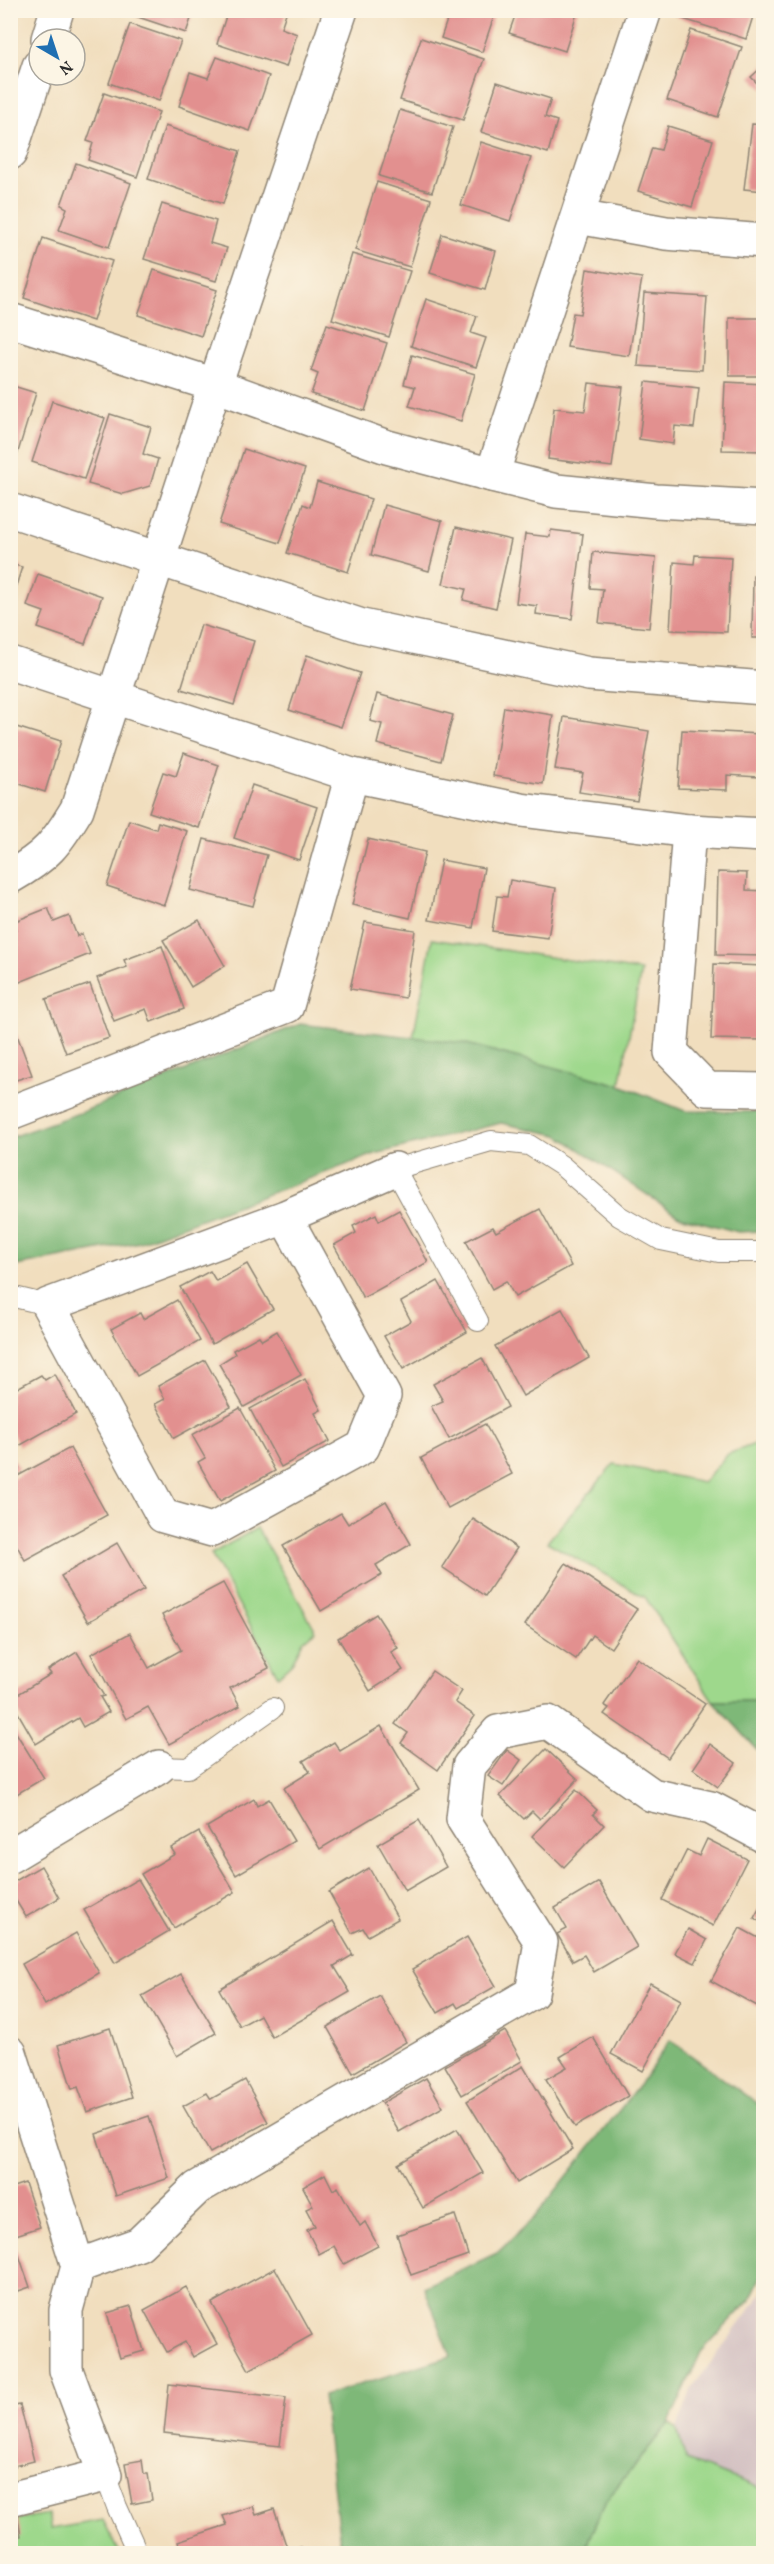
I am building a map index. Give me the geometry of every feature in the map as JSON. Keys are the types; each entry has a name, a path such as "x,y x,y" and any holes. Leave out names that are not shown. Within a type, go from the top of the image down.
{"street":[{"path":"52,27 57,10"},
{"path":"10,877 28,867 55,845 77,809 215,385 341,10"},
{"path":"492,475 645,10"},
{"path":"10,153 32,87"},
{"path":"578,217 666,233 764,241"},
{"path":"10,320 215,385 387,447 556,491 656,501 764,507"},
{"path":"10,510 362,626 589,674 764,688"},
{"path":"10,663 352,775 521,810 689,831 764,835"},
{"path":"10,1113 287,1006 352,775"},
{"path":"689,831 671,1052 707,1089 764,1090"},
{"path":"285,1217 384,1396 363,1447 213,1530 163,1516 48,1305 285,1217 395,1169"},
{"path":"78,2266 139,2244 196,2188 532,1993 541,1942 463,1819 469,1766 498,1732 548,1722 652,1796 711,1808 764,1836"},
{"path":"10,1856 159,1767"},
{"path":"10,2054 78,2266 66,2310 66,2370 105,2475 10,2499"}],"lane":[{"path":"478,1321 395,1169 491,1141 529,1145 562,1166 620,1216 661,1240 719,1252 764,1252"},
{"path":"10,1296 48,1305"},
{"path":"159,1767 188,1768 273,1707"},
{"path":"105,2475 138,2553"}],"shaded area":[{"path":"763,2292 763,2489 686,2460 677,2429 692,2388"}],"green space":[{"path":"432,939 641,971 620,1085 463,1043 413,1037"},
{"path":"300,1024 463,1043 620,1085 685,1111 763,1112 763,1231 738,1232 679,1216 558,1135 501,1123 375,1154 140,1242 11,1267 11,1137 82,1112"},
{"path":"763,1441 763,1701 713,1701 645,1597 547,1542 614,1464 703,1482 728,1454"},
{"path":"257,1528 316,1631 303,1641 292,1663 278,1676 211,1554"},
{"path":"713,1701 763,1701 763,1757 762,1755"},
{"path":"670,2040 763,2108 763,2271 750,2300 701,2352 669,2423 606,2500 583,2552 341,2553 323,2396 451,2356 424,2287 497,2253 534,2218 644,2079"},
{"path":"669,2423 677,2429 686,2460 763,2489 763,2553 574,2554 583,2552 606,2500"},
{"path":"48,2514 51,2529 103,2520 120,2553 11,2554 11,2520"}],"building":[{"path":"134,10 194,10 186,33 132,15"},
{"path":"228,10 287,10 281,28 297,34 286,67 217,44"},
{"path":"435,10 496,10 482,52 441,38 448,17 434,12"},
{"path":"517,10 578,10 565,51 509,33"},
{"path":"679,10 755,10 746,39 677,17"},
{"path":"130,24 181,41 159,101 109,83"},
{"path":"691,30 742,47 718,117 667,100"},
{"path":"421,38 484,59 463,120 400,100"},
{"path":"217,57 269,76 250,131 179,106 190,72 208,78"},
{"path":"764,65 764,90 751,77"},
{"path":"497,82 551,99 545,117 557,121 548,153 481,132"},
{"path":"104,93 159,112 137,177 88,160 93,143 87,141"},
{"path":"400,110 453,127 432,192 379,176"},
{"path":"752,124 764,125 764,191 744,189"},
{"path":"165,126 240,151 223,204 148,179"},
{"path":"668,126 713,140 692,207 638,191 652,148 661,150"},
{"path":"481,142 531,158 510,221 461,205"},
{"path":"76,163 131,183 109,247 59,230 67,208 61,205"},
{"path":"377,182 431,199 410,267 355,250"},
{"path":"162,204 216,221 210,243 227,248 216,281 144,259"},
{"path":"442,234 496,251 485,290 430,273"},
{"path":"43,238 112,261 93,321 24,298"},
{"path":"352,254 410,271 389,337 332,319"},
{"path":"587,269 642,278 629,356 567,347 573,313 580,314"},
{"path":"154,270 217,290 201,336 138,315"},
{"path":"644,293 707,297 702,370 638,366"},
{"path":"426,299 477,316 471,333 486,338 476,367 411,346"},
{"path":"729,318 764,318 764,376 729,376"},
{"path":"327,324 387,343 365,411 311,394 318,374 311,371"},
{"path":"412,355 475,374 461,421 409,406 415,387 404,384"},
{"path":"646,382 699,388 694,428 675,426 673,444 639,439"},
{"path":"725,382 764,384 764,451 722,450"},
{"path":"589,383 623,387 612,467 548,459 554,408 585,411"},
{"path":"10,385 36,393 15,462 10,461"},
{"path":"52,401 105,418 84,479 32,462"},
{"path":"110,414 151,427 143,454 158,459 150,486 123,494 88,484"},
{"path":"244,449 305,469 280,543 219,524"},
{"path":"317,482 371,499 348,572 287,553 303,504 310,507"},
{"path":"384,505 442,521 429,571 371,555"},
{"path":"456,527 511,540 496,608 463,600 466,589 443,584"},
{"path":"551,530 583,534 572,619 536,614 537,606 516,603 525,534 550,537"},
{"path":"593,552 656,558 649,628 599,623 603,589 590,588"},
{"path":"695,555 731,557 727,632 670,630 674,562 694,564"},
{"path":"10,564 22,567 11,602 10,602"},
{"path":"38,574 102,596 85,644 38,628 44,612 27,606"},
{"path":"753,576 764,576 764,638 752,638"},
{"path":"201,625 254,641 234,705 181,689"},
{"path":"307,655 360,673 341,727 289,710"},
{"path":"377,694 453,715 441,761 377,744 382,724 370,721"},
{"path":"504,707 553,715 543,784 493,776"},
{"path":"564,717 649,731 637,801 579,792 583,773 555,769"},
{"path":"10,725 61,741 45,792 10,781"},
{"path":"682,730 760,734 758,777 727,775 727,790 678,788"},
{"path":"184,753 219,765 199,828 149,812 163,772 176,776"},
{"path":"252,785 317,807 299,860 234,838"},
{"path":"129,820 156,829 158,822 187,831 164,905 107,886"},
{"path":"204,839 267,855 253,906 190,890"},
{"path":"368,839 425,852 410,918 352,905"},
{"path":"441,860 484,868 473,928 429,920"},
{"path":"718,872 747,873 746,890 764,891 764,956 716,955"},
{"path":"510,880 556,888 548,938 492,931 497,896 507,897"},
{"path":"48,908 54,922 69,916 77,936 82,934 90,954 10,986 10,932 16,930 13,922"},
{"path":"199,920 225,966 191,987 163,940"},
{"path":"365,922 415,930 405,998 350,989"},
{"path":"162,946 184,1009 151,1022 146,1009 114,1021 97,978 127,967 124,960"},
{"path":"714,964 764,966 764,1040 711,1039"},
{"path":"90,984 109,1038 66,1053 46,999"},
{"path":"10,1016 32,1075 10,1082"},
{"path":"540,1209 571,1266 515,1297 506,1281 492,1289 466,1241 493,1227 496,1232"},
{"path":"399,1210 428,1262 363,1298 334,1245 356,1233 353,1226 376,1214 379,1221"},
{"path":"247,1264 273,1309 212,1344 180,1287 210,1271 216,1281"},
{"path":"438,1281 467,1332 403,1369 384,1336 411,1321 401,1302"},
{"path":"177,1300 200,1341 137,1376 111,1329 140,1313 143,1319"},
{"path":"562,1309 589,1358 523,1396 495,1346"},
{"path":"277,1331 301,1375 244,1407 219,1364 235,1354 233,1350 259,1336 262,1340"},
{"path":"482,1358 508,1407 449,1439 431,1406 443,1401 433,1384"},
{"path":"205,1360 231,1407 174,1438 155,1404 165,1399 158,1386"},
{"path":"55,1374 76,1414 19,1446 10,1429 10,1392 41,1375 45,1380"},
{"path":"305,1379 321,1410 315,1413 330,1441 281,1467 250,1409"},
{"path":"240,1408 275,1471 220,1501 198,1462 205,1458 192,1435"},
{"path":"485,1424 512,1474 448,1508 421,1458"},
{"path":"70,1448 107,1515 25,1560 17,1546 10,1550 10,1480"},
{"path":"10,1452 19,1468 10,1473"},
{"path":"386,1501 411,1544 376,1565 382,1575 321,1611 283,1546 341,1513 348,1524"},
{"path":"473,1519 517,1548 485,1596 442,1567"},
{"path":"117,1543 144,1590 88,1622 61,1576"},
{"path":"566,1563 637,1609 611,1648 592,1635 576,1659 525,1625"},
{"path":"223,1583 269,1668 230,1688 240,1706 169,1744 148,1707 126,1719 91,1654 130,1633 149,1668 181,1650 162,1615"},
{"path":"376,1614 398,1648 391,1652 403,1670 370,1691 338,1638"},
{"path":"77,1652 104,1696 100,1697 109,1712 83,1727 78,1718 36,1744 10,1699 51,1674 48,1670"},
{"path":"637,1658 705,1704 668,1758 604,1714 609,1708 604,1705"},
{"path":"432,1671 462,1691 455,1702 475,1716 438,1770 401,1743 408,1733 395,1724"},
{"path":"10,1723 44,1778 10,1798"},
{"path":"381,1726 419,1790 320,1849 284,1788 310,1772 303,1761 334,1742 340,1751"},
{"path":"710,1744 736,1763 718,1787 693,1769"},
{"path":"546,1749 578,1779 540,1819 532,1811 524,1819 500,1796"},
{"path":"507,1750 521,1760 503,1786 488,1776"},
{"path":"576,1790 597,1810 593,1814 604,1825 564,1867 532,1836"},
{"path":"254,1799 257,1806 269,1799 294,1841 236,1875 207,1827"},
{"path":"419,1820 446,1867 405,1891 378,1844"},
{"path":"199,1832 235,1892 174,1928 141,1874 175,1854 171,1848"},
{"path":"707,1839 747,1859 713,1926 662,1900 687,1850 699,1856"},
{"path":"41,1866 59,1898 26,1917 10,1891 10,1884"},
{"path":"369,1868 398,1919 368,1936 363,1928 352,1933 329,1892"},
{"path":"138,1879 169,1931 115,1963 84,1910"},
{"path":"599,1882 637,1947 594,1972 584,1955 573,1961 557,1934 567,1929 555,1908"},
{"path":"764,1900 764,1924 754,1918"},
{"path":"333,1921 353,1955 334,1966 350,1992 272,2037 260,2015 240,2026 219,1989"},
{"path":"740,1928 764,1941 764,1998 759,2007 711,1981"},
{"path":"688,1929 707,1940 695,1963 675,1953"},
{"path":"76,1933 99,1973 45,2005 22,1964"},
{"path":"467,1937 496,1986 458,2008 455,2003 438,2013 412,1969"},
{"path":"181,1974 216,2033 177,2056 142,1996"},
{"path":"650,1983 681,2000 643,2071 611,2054"},
{"path":"380,1996 406,2042 353,2073 327,2027"},
{"path":"110,2028 132,2097 87,2112 78,2087 72,2089 58,2045"},
{"path":"505,2031 522,2061 462,2095 445,2066"},
{"path":"593,2037 628,2096 575,2127 546,2079 567,2067 560,2057"},
{"path":"523,2066 573,2149 517,2183 467,2101"},
{"path":"426,2078 443,2107 399,2132 382,2103"},
{"path":"245,2080 268,2122 210,2153 183,2106 207,2093 211,2099"},
{"path":"149,2116 169,2178 116,2196 96,2134"},
{"path":"457,2129 483,2173 423,2208 398,2164"},
{"path":"325,2174 333,2190 338,2187 360,2226 365,2222 378,2246 344,2264 334,2246 319,2254 307,2230 315,2226 306,2209 313,2206 303,2187"},
{"path":"25,2183 40,2227 10,2237 10,2188"},
{"path":"455,2215 468,2255 411,2275 397,2235"},
{"path":"14,2241 30,2287 10,2294 10,2243"},
{"path":"275,2268 312,2335 249,2370 212,2303"},
{"path":"186,2287 217,2344 193,2357 185,2342 167,2352 144,2310"},
{"path":"131,2306 144,2351 120,2358 107,2313"},
{"path":"169,2384 286,2398 280,2446 164,2433"},
{"path":"20,2405 34,2461 10,2467 10,2407"},
{"path":"142,2460 144,2474 148,2474 152,2500 132,2504 125,2463"},
{"path":"253,2506 256,2515 274,2509 288,2551 301,2547 303,2554 182,2554 178,2541 227,2525 223,2516"},
{"path":"17,2514 21,2536 10,2538 10,2516"}]}
